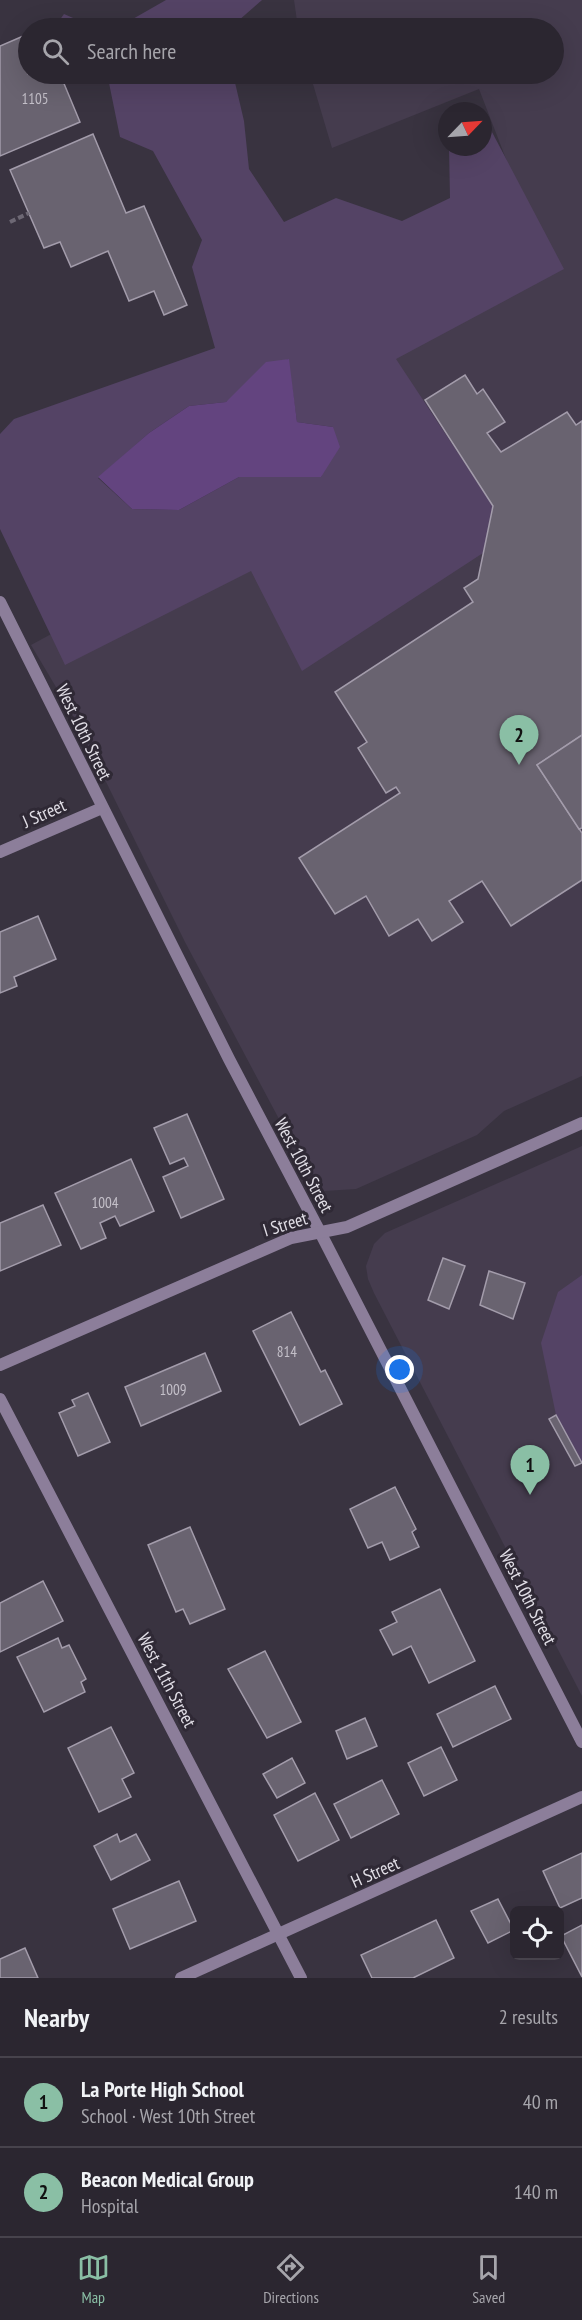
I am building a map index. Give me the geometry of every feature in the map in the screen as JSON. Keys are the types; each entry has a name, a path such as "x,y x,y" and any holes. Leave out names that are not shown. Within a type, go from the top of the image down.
{"street":[{"name":"West 10th Street","path":"0,602 102,808 582,1742"},
{"name":"J Street","path":"0,852 102,808"},
{"name":"I Street","path":"0,1365 280,1242 356,1223 582,1123"},
{"name":"West 11th Street","path":"0,1399 301,1978"},
{"name":"H Street","path":"182,1978 582,1797"}],"path":[{"path":"10,222 29,213"}],"shaded area":[{"path":"166,0 262,0 241,18 134,18"},
{"path":"294,0 582,0 582,1076 504,1111 477,1135 356,1189 324,1191 279,1119 185,942 75,719 31,645 404,443 368,340 542,252 492,123 492,102 484,102 479,89 447,102 438,102 438,105 332,148 313,84 564,84 564,18 297,18"},
{"path":"64,14 73,18 61,18"},
{"path":"109,84 235,84 244,121 249,169 284,222 336,198 402,221 450,198 449,156 492,156 492,132 564,269 396,359 493,506 483,553 302,671 251,571 65,665 0,529 0,434 14,419 215,348 192,267 202,240 153,151 120,137","holes":["288,359 297,422 333,427 321,477 239,477 179,510 132,509 98,478 149,433 189,406 226,402"]},
{"path":"289,359 297,422 333,427 340,447 321,477 239,477 179,510 132,509 98,477 149,433 189,406 226,402 266,362"},
{"path":"582,1146 582,1696 374,1293 366,1266 374,1244 385,1233"},
{"path":"582,1275 582,1463 556,1415 541,1343 558,1292"}],"building":[{"path":"18,38 18,84 64,84 80,122 0,156 0,46"},
{"path":"93,134 126,213 144,206 187,305 164,315 154,291 129,301 108,251 71,267 60,242 44,248 10,170"},
{"path":"465,375 477,394 483,389 505,422 487,433 501,452 567,412 576,425 582,421 582,735 537,765 582,833 582,880 511,926 482,881 449,901 463,922 432,941 418,919 389,936 366,896 335,914 299,858 400,793 396,787 386,793 358,748 367,742 335,692 473,602 464,588 478,579 493,506 425,400"},
{"path":"582,735 582,828 579,829 537,765"},
{"path":"38,916 56,959 14,977 17,986 0,993 0,932"},
{"path":"187,1114 224,1199 181,1218 163,1177 188,1166 184,1158 170,1164 154,1128"},
{"path":"131,1159 154,1211 120,1226 115,1216 100,1223 106,1238 81,1249 55,1193"},
{"path":"43,1205 61,1245 0,1271 0,1223"},
{"path":"443,1258 465,1266 449,1309 428,1300"},
{"path":"489,1271 525,1283 513,1319 480,1305"},
{"path":"291,1312 321,1372 325,1370 342,1404 300,1425 253,1331"},
{"path":"205,1353 221,1391 141,1426 125,1387"},
{"path":"88,1393 110,1442 78,1456 59,1413 75,1406 72,1400"},
{"path":"556,1415 582,1463 575,1466 549,1419"},
{"path":"395,1487 416,1529 412,1532 419,1547 390,1560 382,1542 368,1548 350,1509"},
{"path":"190,1527 225,1609 190,1624 183,1609 176,1612 148,1545"},
{"path":"43,1581 63,1621 0,1652 0,1603"},
{"path":"440,1589 475,1661 429,1683 411,1646 393,1655 380,1630 397,1622 392,1612"},
{"path":"58,1638 62,1648 69,1645 86,1679 81,1682 85,1692 44,1712 17,1657"},
{"path":"265,1651 301,1722 267,1738 228,1669"},
{"path":"495,1686 511,1719 453,1747 437,1714"},
{"path":"365,1718 377,1746 347,1759 336,1731"},
{"path":"111,1727 134,1773 122,1779 131,1797 99,1812 68,1748"},
{"path":"441,1747 457,1780 424,1796 408,1763"},
{"path":"292,1758 305,1783 277,1798 263,1774"},
{"path":"382,1780 399,1814 351,1838 334,1804"},
{"path":"315,1793 339,1840 298,1861 274,1815"},
{"path":"117,1834 120,1842 136,1834 150,1860 111,1880 94,1846"},
{"path":"582,1853 582,1898 559,1906 543,1871"},
{"path":"179,1881 196,1921 130,1949 113,1909"},
{"path":"498,1899 510,1922 510,1932 488,1943 471,1911"},
{"path":"436,1920 454,1958 413,1978 372,1978 361,1955"},
{"path":"582,1925 582,1977 564,1942 564,1934"},
{"path":"25,1948 38,1978 0,1978 0,1959"}],"place":[{"name":"Beacon Medical Group","path":"519,765"},
{"name":"La Porte High School","path":"530,1495"}]}
